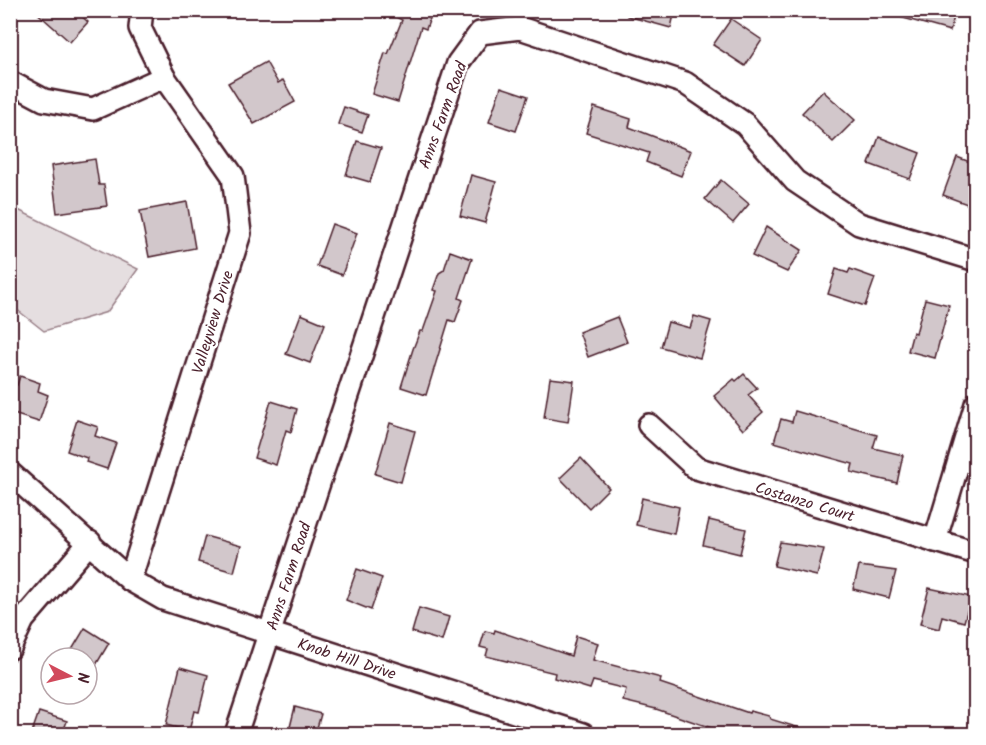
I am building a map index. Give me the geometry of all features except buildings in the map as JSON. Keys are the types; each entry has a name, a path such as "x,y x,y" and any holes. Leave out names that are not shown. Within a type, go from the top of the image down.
{"street":[{"name":"Valleyview Drive","path":"130,580 240,233 233,176 164,77 140,28 142,10"},
{"name":"Anns Farm Road","path":"236,735 458,63 480,33 520,28 685,83 745,124 795,181 859,224 975,260"},
{"path":"10,82 44,100 93,109 164,77"},
{"path":"935,541 975,404"},
{"name":"Costanzo Court","path":"649,425 696,468 975,553"},
{"name":"Knob Hill Drive","path":"10,473 130,580 163,599 269,633 522,725 583,735"},
{"path":"10,648 23,620 90,542"}],"shaded area":[{"path":"10,206 138,269 107,312 44,331 11,305"}]}
